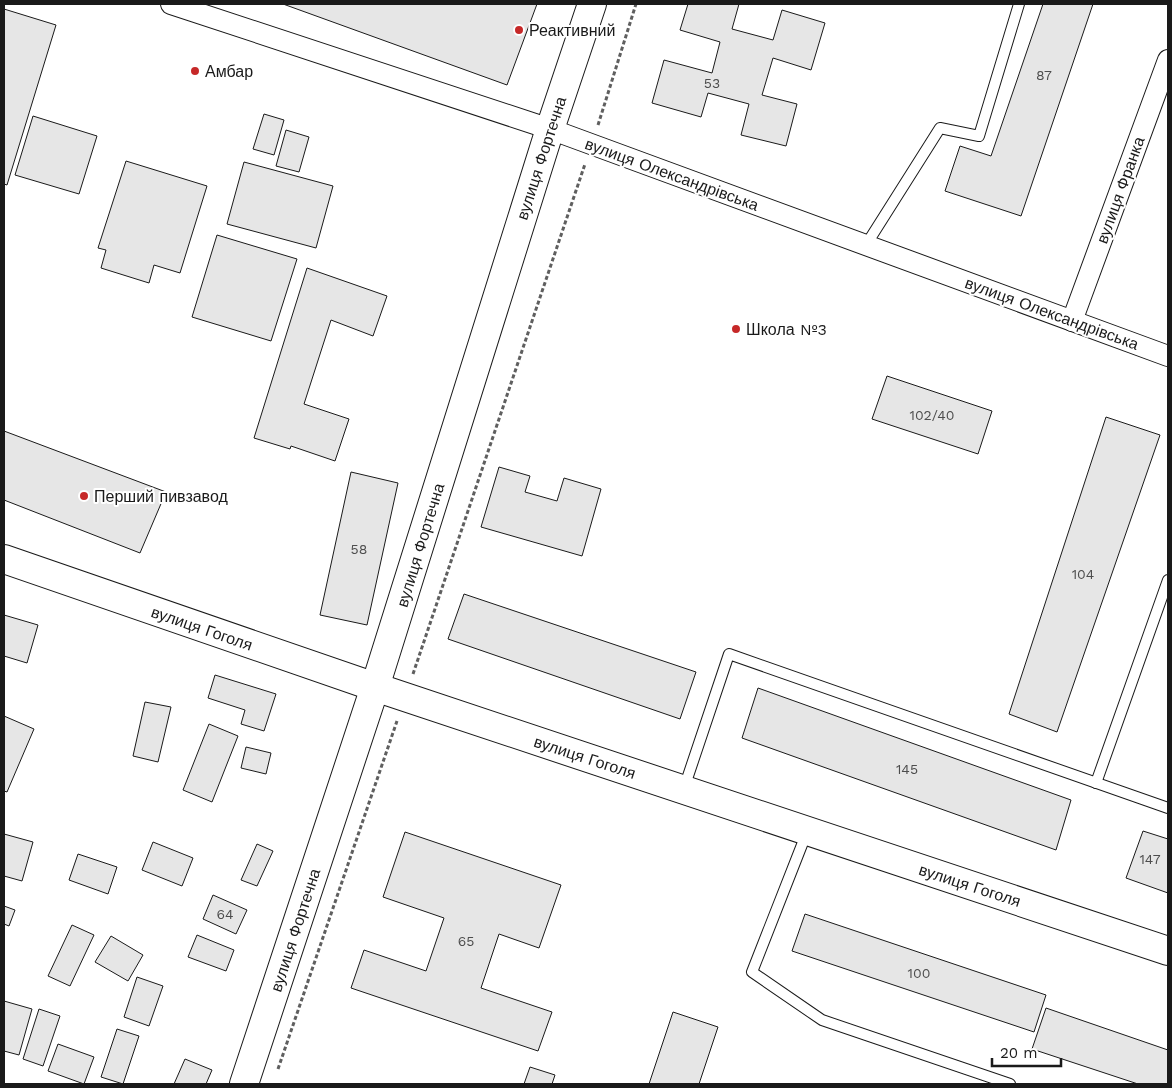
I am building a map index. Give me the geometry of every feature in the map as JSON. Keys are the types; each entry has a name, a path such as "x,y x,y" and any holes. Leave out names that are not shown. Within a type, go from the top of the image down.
{"street":[{"name":"вулиця Олександрівська","path":"171,4 550,129 1168,356"},
{"name":"вулиця Фортечна","path":"244,1084 375,688 550,129 592,4"},
{"name":"вулиця Франка","path":"1072,321 1168,60"},
{"name":"вулиця Гоголя","path":"4,559 375,688 1168,951"}],"lane":[{"path":"866,245 940,128 979,136 1019,4"},
{"path":"1096,783 1168,580"},
{"path":"684,790 729,654 1168,808"},
{"path":"808,831 752,972 822,1020 1010,1084"}],"path":[{"path":"276,1075 592,145 636,4"}],"building":[{"path":"283,4 537,4 507,85"},
{"path":"688,4 739,4 732,29 773,40 782,10 825,23 811,70 773,58 762,95 797,104 786,146 741,135 749,104 708,93 701,117 652,103 664,60 712,73 720,42 680,30"},
{"path":"1043,4 1093,4 1021,216 945,191 960,146 991,156"},
{"path":"4,9 56,25 7,185 4,184"},
{"path":"264,114 284,120 274,155 253,149"},
{"path":"33,116 97,136 79,194 15,175"},
{"path":"286,130 309,137 299,172 276,166"},
{"path":"126,161 207,186 180,273 154,265 149,283 101,268 106,250 98,248"},
{"path":"244,162 333,186 316,248 227,224"},
{"path":"217,235 297,259 271,341 192,317"},
{"path":"307,268 387,296 373,336 331,320 304,404 349,419 335,461 291,446 290,449 254,438"},
{"path":"887,376 992,411 978,454 872,419"},
{"path":"1106,417 1160,435 1057,732 1009,714"},
{"name":"Перший пивзавод","path":"4,431 166,492 140,553 4,500"},
{"path":"499,467 530,476 525,492 557,501 564,478 601,489 582,556 481,527"},
{"path":"351,472 398,483 367,625 320,615"},
{"path":"464,594 696,672 680,719 448,639"},
{"path":"4,615 38,625 27,663 4,656"},
{"path":"215,675 276,694 264,731 241,724 245,710 208,698"},
{"path":"758,688 1071,800 1056,850 742,738"},
{"path":"145,702 171,707 158,762 133,756"},
{"path":"4,716 34,729 7,792 4,791"},
{"path":"209,724 238,736 212,802 183,790"},
{"path":"246,747 271,753 266,774 241,768"},
{"path":"1143,831 1168,839 1168,893 1126,878"},
{"path":"405,832 561,885 539,948 499,934 481,988 552,1012 538,1051 351,988 364,950 426,971 444,918 383,897"},
{"path":"4,834 33,842 22,881 4,876"},
{"path":"153,842 193,858 182,886 142,870"},
{"path":"257,844 273,851 257,886 241,880"},
{"path":"78,854 117,867 108,894 69,880"},
{"path":"213,895 247,910 236,934 203,919"},
{"path":"4,906 15,910 9,926 4,924"},
{"path":"805,914 1046,995 1034,1032 792,951"},
{"path":"72,925 94,935 70,986 48,976"},
{"path":"197,935 234,950 226,971 188,957"},
{"path":"111,936 143,955 128,981 95,962"},
{"path":"137,977 163,986 149,1026 124,1017"},
{"path":"4,1001 32,1009 19,1055 4,1051"},
{"path":"1046,1008 1168,1050 1168,1084 1138,1084 1032,1049"},
{"path":"39,1009 60,1016 43,1066 23,1059"},
{"path":"673,1012 718,1027 699,1084 649,1084"},
{"path":"117,1029 139,1036 123,1084 101,1077"},
{"path":"58,1044 94,1057 84,1084 48,1071"},
{"path":"185,1059 212,1070 206,1084 174,1084"},
{"path":"530,1067 555,1075 552,1084 524,1084"}],"place":[{"name":"Реактивний","path":"519,30"},
{"name":"Амбар","path":"195,71"},
{"name":"Школа №3","path":"736,329"},
{"name":"Перший пивзавод","path":"84,496"}]}
